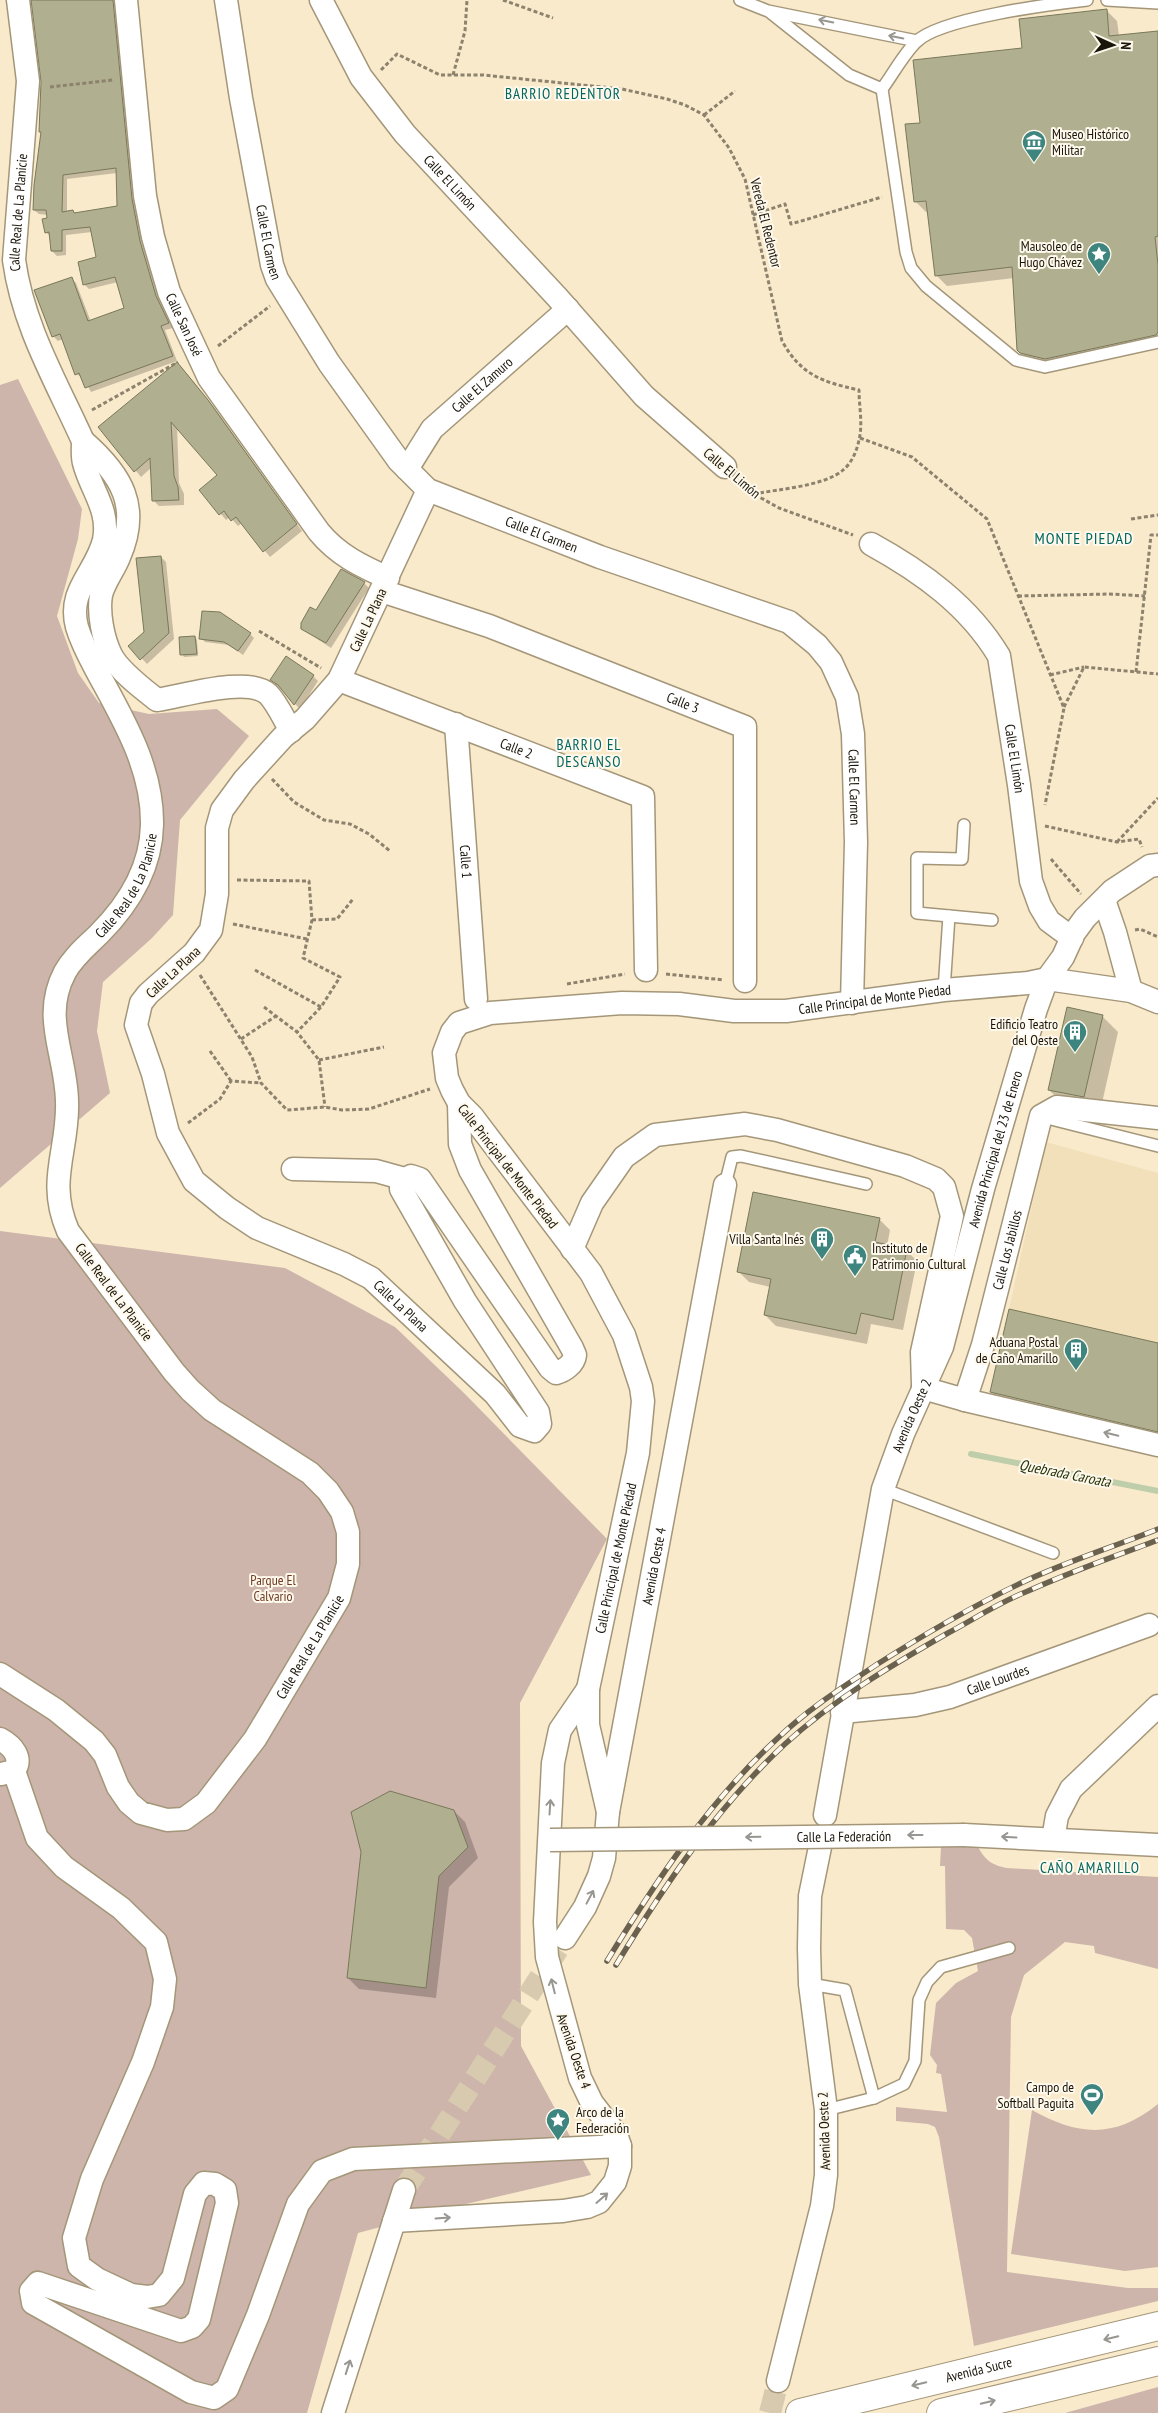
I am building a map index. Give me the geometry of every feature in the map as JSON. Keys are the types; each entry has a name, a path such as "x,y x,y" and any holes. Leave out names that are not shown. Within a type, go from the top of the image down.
{"main road":[{"name":"Avenida Sucre","path":"800,2413 1158,2326"},
{"path":"941,2413 1158,2361"}],"street":[{"name":"Calle Real de La Planicie","path":"18,0 27,63 27,90 14,260 28,324 83,441 99,456 116,477 126,498 130,516 124,546 101,595 103,628 111,656 137,684 157,700 224,688 251,686 262,690 270,696 291,731"},
{"name":"Calle San José","path":"126,0 146,196 153,236 190,360 209,378 329,544 385,584"},
{"name":"Calle El Carmen","path":"226,0 270,256 277,279 328,362 406,469 428,490 600,557 789,622 817,645 831,662 847,697 853,734 856,842 852,1003"},
{"name":"Calle El Limón","path":"321,0 349,58 366,84 405,134 568,309 644,396 726,467"},
{"name":"Calle El Zamuro","path":"406,469 432,429 568,309"},
{"name":"Calle Real de La Planicie","path":"0,1674 76,1724 94,1741 105,1755 118,1787 129,1803 141,1813 167,1820 184,1819 206,1803 255,1739 339,1598 348,1564 348,1532 342,1512 328,1491 310,1473 212,1410 190,1390 174,1372 68,1231 57,1198 67,1103 61,1055 54,1027 57,990 73,958 120,912 134,892 144,869 152,826 146,779 138,750 82,645 76,624 74,610 76,595 104,540 105,523 103,507 83,462 83,441"},
{"name":"Calle La Plana","path":"405,1179 401,1183 404,1196 465,1301 538,1412 540,1424 534,1431 520,1426 495,1394 372,1278 344,1264 257,1228 207,1193 194,1180 170,1137 153,1074 136,1025 141,1003 148,994 203,943 211,930 217,881 217,828 222,810 258,764 305,719 339,680 428,490"},
{"name":"Calle El Limón","path":"871,544 903,562 938,588 964,611 988,639 999,656 1019,785 1031,881 1040,906 1049,920 1072,938"},
{"name":"Calle 3","path":"385,584 745,727 744,981"},
{"name":"Calle 2","path":"339,680 643,797 646,970"},
{"name":"Calle 1","path":"456,724 476,999"},
{"name":"Avenida Principal del 23 de Enero","path":"923,1388 942,1347 983,1189 1036,1009 1047,979 1063,957 1085,918 1112,892 1154,865"},
{"path":"1104,900 1116,932 1131,991"},
{"name":"Calle Principal de Monte Piedad","path":"608,1812 588,1725 588,1690 638,1453 643,1401 624,1336 591,1273 454,1093 444,1053 452,1032 459,1023 490,1013 622,1003 679,1004 764,1012 852,1003 944,990 1028,983 1047,979 1131,991 1158,1002"},
{"path":"293,1169 376,1171 405,1179 411,1176 417,1177 426,1185 550,1368 556,1373 560,1372 572,1363 575,1355 470,1170 460,1144 454,1093"},
{"path":"1049,1112 1158,1118"},
{"name":"Calle Los Jabillos","path":"964,1400 982,1345 1049,1112"},
{"name":"Avenida Oeste 2","path":"572,1249 592,1203 624,1157 655,1135 745,1124 777,1130 905,1166 936,1180 944,1187 952,1216 922,1352 923,1388 903,1434 883,1489 825,1815"},
{"name":"Avenida Oeste 4","path":"565,1938 585,1907 599,1876 604,1858 608,1812 725,1185"},
{"path":"923,1388 964,1400 1158,1445"},
{"name":"Calle Lourdes","path":"842,1712 915,1705 950,1697 1149,1625"},
{"name":"Avenida Oeste 4","path":"588,1690 560,1730 553,1763 545,1922 547,1957 550,1975 580,2078 592,2103 616,2134 620,2146"},
{"path":"1053,1839 1057,1816 1071,1789 1158,1706"},
{"path":"0,1739 13,1749 19,1758 7,1773 37,1838 64,1867 121,1908 156,1942 166,1979 162,2007 143,2062 92,2179 74,2238 79,2266 97,2279 131,2295 147,2297 159,2295 173,2278 195,2194 204,2183 215,2184 225,2190 227,2203 199,2319 192,2327 182,2331 38,2284 31,2291 33,2303 191,2392 214,2398 227,2389 258,2316 298,2204 322,2171 353,2158 620,2146 620,2166 615,2182 599,2202 587,2207 394,2221"},
{"name":"Calle La Federación","path":"549,1840 964,1835 1158,1845"},
{"name":"Avenida Oeste 2","path":"778,2381 822,2206 827,2149 826,2110 810,1984 810,1896 820,1847"},
{"path":"333,2413 404,2190"}],"lane":[{"path":"740,0 768,10 917,41"},
{"path":"1087,0 1031,6 940,29 917,41 882,89 896,194 911,268 926,286 1016,360 1045,367 1158,342"},
{"path":"1108,0 1158,3"},
{"path":"768,10 849,75 882,89"},
{"path":"964,825 962,859 917,858 917,913 992,920"},
{"path":"944,990 949,916"},
{"path":"1049,1112 1158,1146"},
{"path":"725,1185 732,1157 741,1156 866,1184"},
{"path":"883,1489 1054,1553"},
{"path":"826,2110 874,2098 904,2084 915,2062 919,2000 927,1982 941,1967 1009,1948"},
{"path":"810,1984 845,1990 874,2098"}],"path":[{"path":"453,75 464,32 467,0"},
{"path":"503,0 553,18"},
{"name":"Vereda El Redentor","path":"366,84 397,54 440,75 483,75 622,89 685,104 704,115 729,148 745,179 782,341 792,358 815,377 830,383 859,390 859,438"},
{"path":"27,90 134,77"},
{"path":"704,115 735,91"},
{"path":"754,215 785,204 791,224 896,194"},
{"path":"88,412 190,360 286,293"},
{"path":"754,494 832,477 844,470 854,455 859,438 912,457"},
{"name":"Calle El Limón","path":"726,467 754,494 780,508 847,532 871,544"},
{"path":"1131,519 1158,515"},
{"path":"1136,672 1151,535 1158,535"},
{"path":"1018,596 1109,594 1145,596"},
{"path":"259,631 339,680"},
{"path":"1064,708 1084,667"},
{"path":"1050,675 1084,667 1158,674"},
{"path":"258,764 294,802 324,820 350,824 369,834 390,850"},
{"path":"1117,842 1158,798"},
{"path":"1041,824 1117,842 1139,839 1154,865"},
{"path":"217,881 265,878 309,881 312,920 302,958 340,976 321,1007 297,1032"},
{"path":"312,920 337,919 353,899"},
{"path":"213,920 307,939"},
{"path":"188,958 215,995 252,1057 261,1083 287,1110 325,1107 342,1110 369,1109 454,1093"},
{"path":"255,970 321,1007"},
{"path":"264,1007 297,1032 319,1060 325,1107"},
{"path":"241,1039 276,1016"},
{"path":"319,1060 384,1047"},
{"path":"210,1051 231,1081"},
{"path":"231,1081 261,1083"},
{"path":"170,1137 220,1100 231,1081"}],"shaded area":[{"path":"1046,1142 1158,1173 1158,1343 1009,1309"}],"green space":[{"path":"18,379 82,509 78,539 57,616 78,673 99,703 149,714 217,709 249,736 180,820 173,915 152,938 103,982 97,1031 110,1093 0,1188 0,385"},
{"name":"Parque El Calvario","path":"0,1231 285,1268 395,1327 464,1393 607,1539 520,1703 521,2046 591,2175 466,2204 358,2233 307,2413 0,2413"},
{"path":"941,1846 978,1847 990,1862 1007,1868 1158,1877 1158,1969 1095,1953 1094,1946 1065,1942 1024,1975 1011,2017 1007,2272 1128,2288 1158,2288 1158,2301 974,2346 939,2137 935,2127 928,2124 896,2121 896,2107 947,2112 941,2074 936,2073 937,2065 930,2055 936,2003 956,1983 978,1971 972,1938 964,1930 946,1929 945,1866 940,1866"},
{"path":"1158,2104 1158,2267 1125,2271 1011,2254 1032,2110 1065,2125 1096,2130 1127,2123"},
{"path":"1158,2387 1158,2413 1065,2413"}],"building":[{"path":"31,0 113,0 132,199 140,241 156,296 169,323 161,326 173,356 85,388 79,373 75,375 60,334 52,337 34,290 72,277 88,321 124,308 115,277 83,285 78,262 96,257 90,227 62,230 62,251 51,251 49,232 45,233 42,219 47,218 46,210 33,210 34,185 41,132 39,132 41,82","holes":["116,168 117,206 74,213 73,210 62,212 63,175"]},
{"name":"Museo Histórico Militar","path":"1107,9 1109,36 1158,31 1158,236 1155,237 1158,265 1158,332 1156,335 1045,359 1020,353 1017,350 1012,267 935,276 926,201 914,202 905,124 920,123 913,60 1022,48 1019,19"},
{"path":"177,362 208,400 297,524 263,552 236,517 231,521 224,511 219,515 199,490 217,475 171,422 174,476 178,487 179,500 152,501 150,458 134,472 98,427"},
{"path":"161,556 169,633 140,660 128,646 144,632 136,558"},
{"path":"341,569 365,582 326,643 301,629 301,623 310,607 316,610"},
{"path":"202,611 220,612 251,633 238,651 224,642 199,639"},
{"path":"195,636 197,654 180,655 179,637"},
{"path":"286,656 314,675 294,705 278,685 270,680"},
{"name":"Edificio Teatro del Oeste","path":"1067,1007 1103,1015 1084,1097 1048,1090"},
{"name":"Villa Santa Inés","path":"753,1192 880,1218 875,1242 907,1249 893,1320 861,1313 856,1334 764,1315 771,1279 737,1272"},
{"name":"Aduana Postal de Caño Amarillo","path":"1009,1309 1158,1343 1158,1432 990,1392"},
{"path":"390,1791 454,1810 468,1847 439,1876 426,1988 347,1978 361,1852 351,1812"}],"waterway":[{"name":"Quebrada Caroata","path":"971,1454 1158,1491"}],"tunnel":[{"path":"404,2190 565,1938"},
{"path":"770,2413 778,2381"}],"railway":[{"path":"607,1961 664,1872 707,1815 754,1762 802,1717 876,1665 929,1632 984,1602 1055,1568 1158,1529"},
{"path":"616,1965 653,1906 714,1821 760,1768 803,1728 843,1698 884,1671 997,1605 1060,1577 1158,1540"}],"place":[{"name":"Museo Histórico Militar","path":"1034,163"},
{"name":"Mausoleo de Hugo Chávez","path":"1099,275"},
{"name":"Edificio Teatro del Oeste","path":"1075,1053"},
{"name":"Villa Santa Inés","path":"822,1260"},
{"name":"Instituto de Patrimonio Cultural","path":"855,1277"},
{"name":"Aduana Postal de Caño Amarillo","path":"1076,1371"},
{"name":"Campo de Softball Paguita","path":"1092,2116"},
{"name":"Arco de la Federación","path":"558,2141"}],"district":[{"name":"BARRIO REDENTOR","path":"563,93"},
{"name":"MONTE PIEDAD","path":"1084,538"},
{"name":"BARRIO EL DESCANSO","path":"589,752"},
{"name":"CAÑO AMARILLO","path":"1090,1867"}]}
